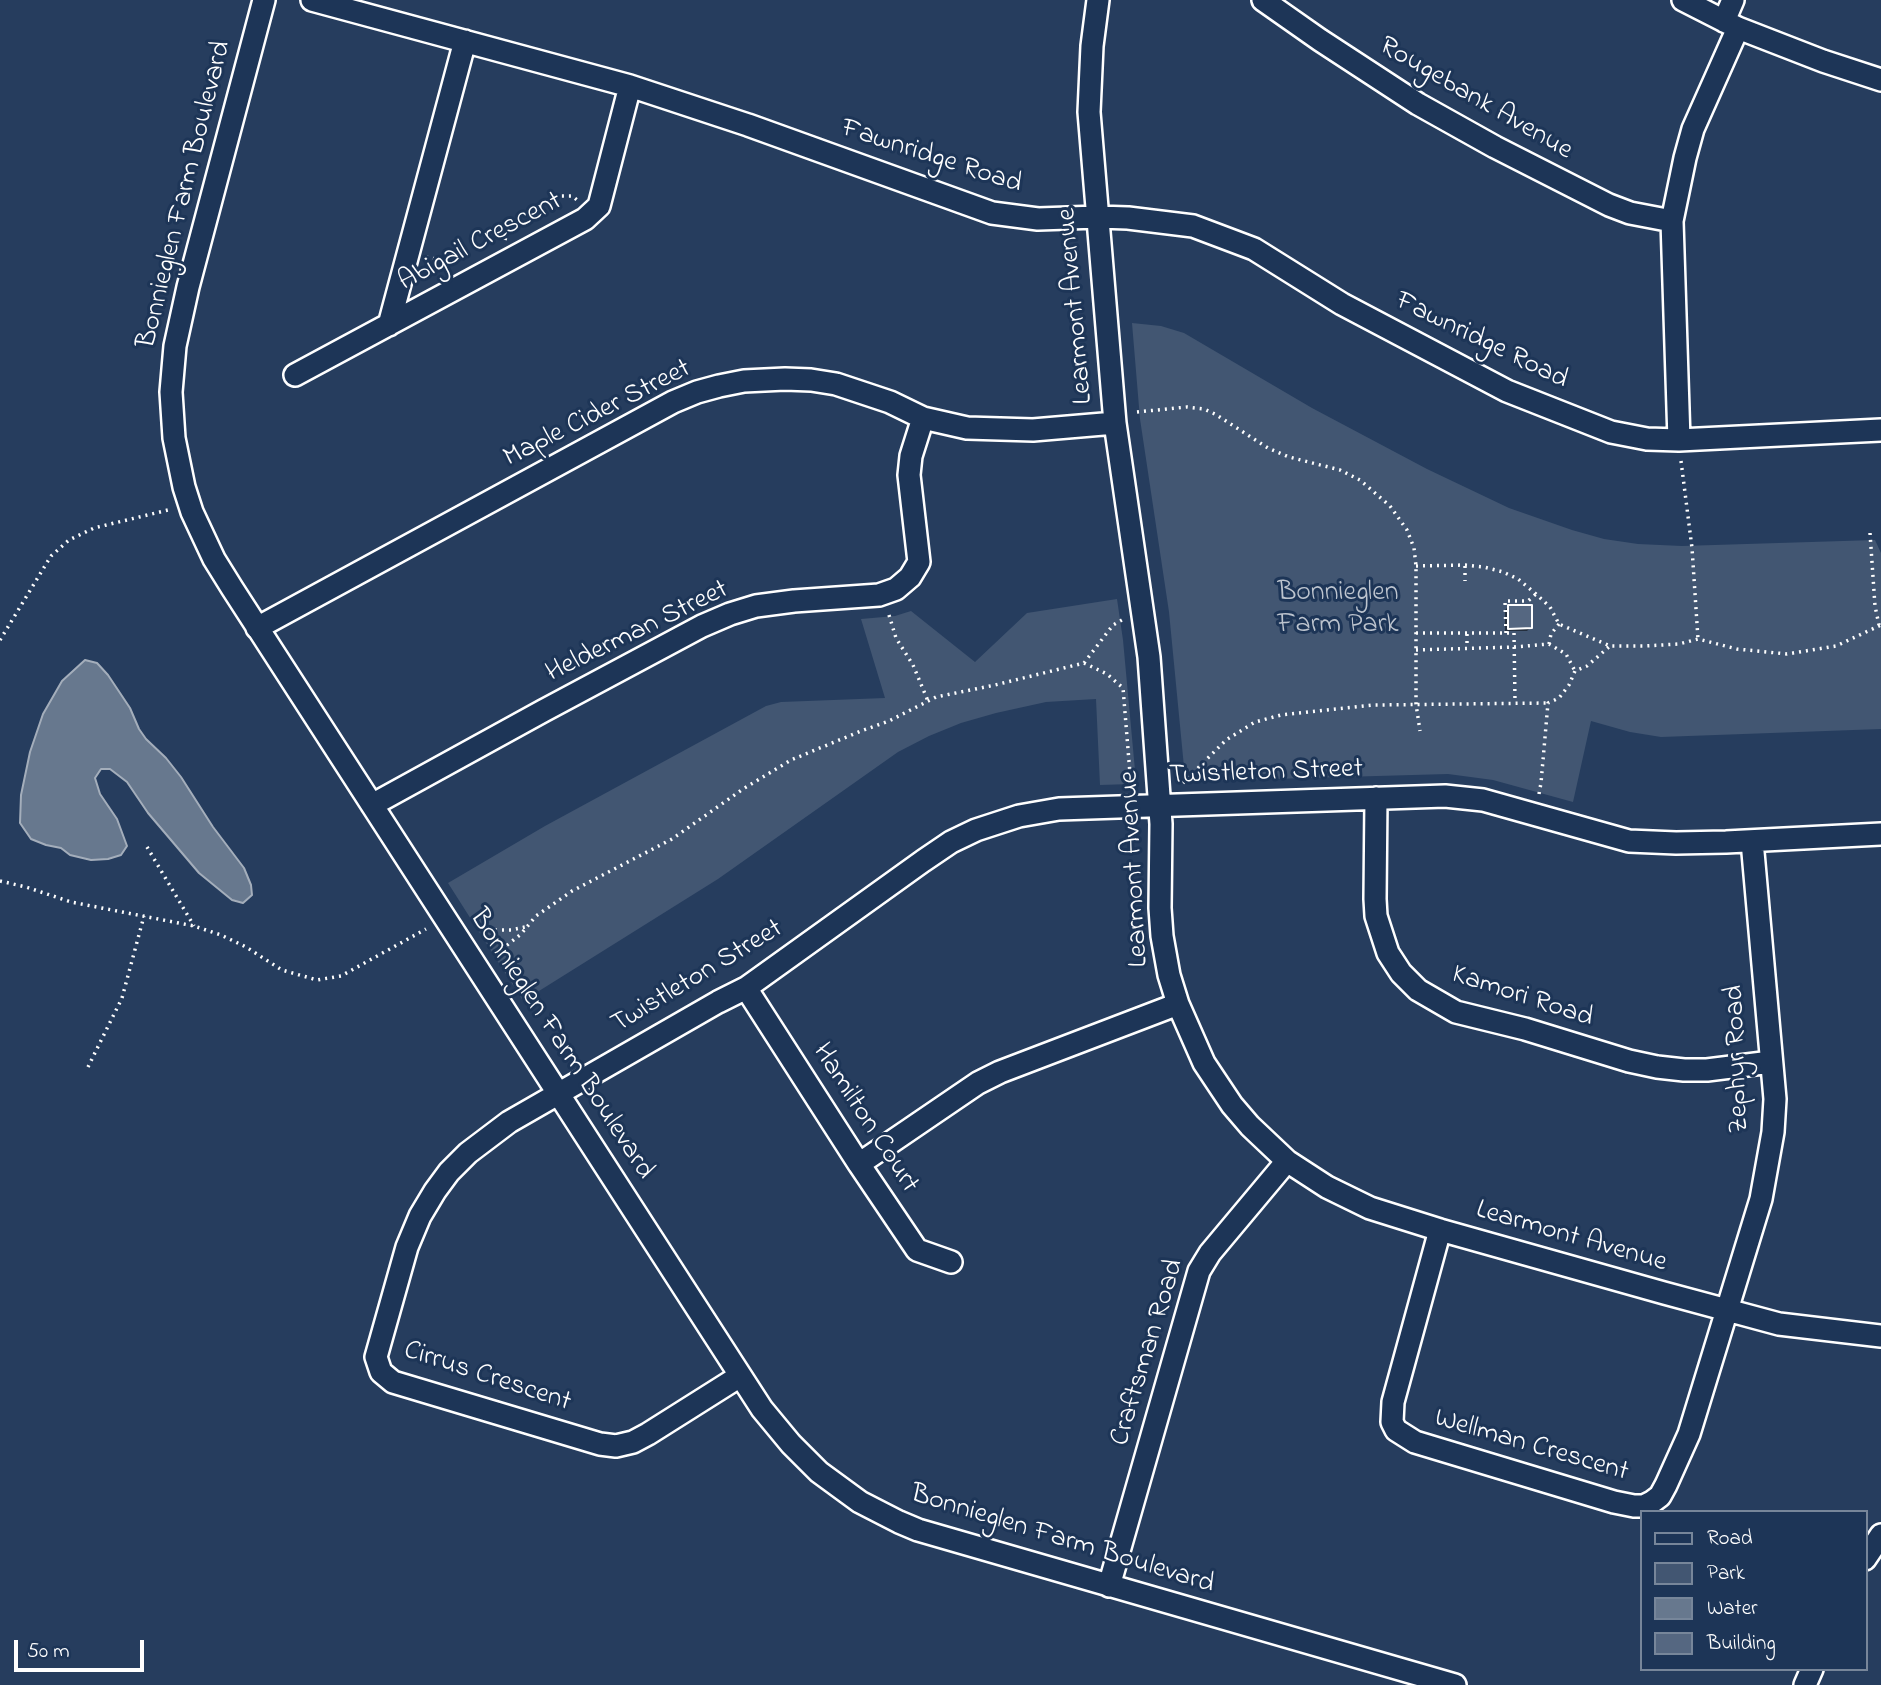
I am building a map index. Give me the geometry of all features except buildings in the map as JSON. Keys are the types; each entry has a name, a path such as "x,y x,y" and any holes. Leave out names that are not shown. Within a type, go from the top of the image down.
{"street":[{"name":"Bonnieglen Farm Boulevard","path":"264,0 180,322 172,369 174,438 192,512 214,559 257,628 762,1409 790,1444 819,1472 860,1502 918,1530 1455,1685"},
{"name":"Fawnridge Road","path":"312,0 630,86 748,125 992,213 1038,219 1128,218 1193,226 1254,249 1342,304 1507,391 1611,432 1647,439 1680,450 1881,430"},
{"name":"Learmont Avenue","path":"1098,0 1091,46 1089,112 1115,423 1146,632 1160,806 1162,936 1169,975 1178,1004 1194,1043 1216,1083 1250,1126 1287,1161 1327,1187 1396,1217 1779,1324 1881,1336"},
{"name":"Rougebank Avenue","path":"1263,0 1418,104 1495,147 1630,214 1672,221"},
{"path":"1683,0 1731,24 1823,61 1881,80"},
{"path":"1680,450 1672,221 1693,129 1731,24 1733,0"},
{"name":"Abigail Crescent","path":"389,325 465,41"},
{"name":"Abigail Crescent","path":"295,375 585,219 599,206 630,86"},
{"name":"Maple Cider Street","path":"257,628 673,402 697,392 744,381 811,380 858,390 923,418 967,428 1033,430 1115,423"},
{"name":"Helderman Street","path":"372,806 543,711 702,626 730,614 756,606 879,595 896,589 910,577 919,562 909,475 913,447 923,418"},
{"name":"Twistleton Street","path":"558,1093 746,988 951,842 976,830 1019,816 1059,809 1445,796 1483,800 1629,841 1752,841 1881,834"},
{"name":"Kamori Road","path":"1376,798 1376,916 1388,953 1401,973 1418,990 1456,1012 1657,1067 1707,1070 1771,1062"},
{"name":"Zephyr Road","path":"1727,1311 1761,1199 1773,1132 1774,1100 1752,841"},
{"name":"Hamilton Court","path":"746,988 917,1250 951,1262"},
{"path":"859,1164 978,1083 1000,1072 1178,1004"},
{"name":"Cirrus Crescent","path":"558,1093 487,1137 449,1172 435,1191 420,1216 407,1247 376,1357 380,1372 393,1382 414,1390 616,1447 633,1443 740,1376"},
{"name":"Craftsman Road","path":"1109,1586 1199,1270 1210,1253 1287,1161"},
{"name":"Wellman Crescent","path":"1440,1230 1393,1402 1392,1422 1396,1430 1415,1442 1614,1502 1644,1506 1660,1496 1667,1485 1689,1434 1727,1311"},
{"path":"1871,1558 1881,1535"}],"path":[{"path":"504,242 510,224 519,215 556,196 572,196 584,206"},
{"path":"421,256 460,264 466,262"},
{"path":"1137,412 1187,407 1204,409 1268,448 1289,457 1340,470 1360,480 1391,506 1407,530 1416,566 1416,704 1420,731"},
{"path":"1680,450 1692,548 1698,639"},
{"path":"0,640 51,556 69,540 94,528 168,510"},
{"path":"1416,566 1484,566 1503,572 1518,579 1536,594 1550,607 1559,624 1610,646 1679,644 1698,639 1737,649 1787,654 1836,646 1880,625 1875,607 1870,533"},
{"path":"1465,565 1465,581"},
{"path":"1506,633 1505,601 1528,601 1536,594"},
{"path":"889,615 896,638 913,665 928,701"},
{"path":"496,954 521,934 536,916 572,891 672,839 768,773 802,755 889,721 936,697 1084,663 1113,625 1122,620"},
{"path":"1549,644 1551,634 1559,624"},
{"path":"1416,632 1514,633 1515,702"},
{"path":"1467,634 1467,648"},
{"path":"1416,650 1549,644 1566,654 1575,671"},
{"path":"1183,783 1226,740 1255,722 1281,715 1374,705 1548,703 1559,698 1575,671 1587,666 1610,646"},
{"path":"1084,663 1107,674 1123,688 1132,786 1138,786"},
{"path":"1539,794 1548,703"},
{"path":"147,847 194,926"},
{"path":"0,881 71,902 194,926 246,947 282,970 317,980 341,976 426,929"},
{"path":"89,1067 122,998 144,916"},
{"path":"481,930 511,930 527,926"}],"green space":[{"name":"Bonnieglen Farm Park","path":"1132,323 1161,326 1184,333 1312,408 1427,469 1509,508 1572,530 1604,539 1638,544 1682,546 1875,540 1881,553 1881,729 1661,737 1591,721 1573,802 1493,780 1448,774 1201,781 1184,767 1169,612 1140,419"},
{"path":"1117,599 1136,781 1132,784 1100,785 1096,699 1046,702 961,723 898,752 718,879 523,1001 448,883 545,826 766,706 781,702 885,698 861,619 895,616 911,611 975,662 1027,613"}],"water":[{"path":"85,660 97,663 108,675 146,739 181,777 213,827 244,868 252,895 243,903 232,900 199,873 148,813 127,782 110,769 101,769 95,778 100,794 117,819 127,846 121,855 91,860 70,855 61,848 31,839 20,823 21,795 30,752 43,714 62,681"}]}
